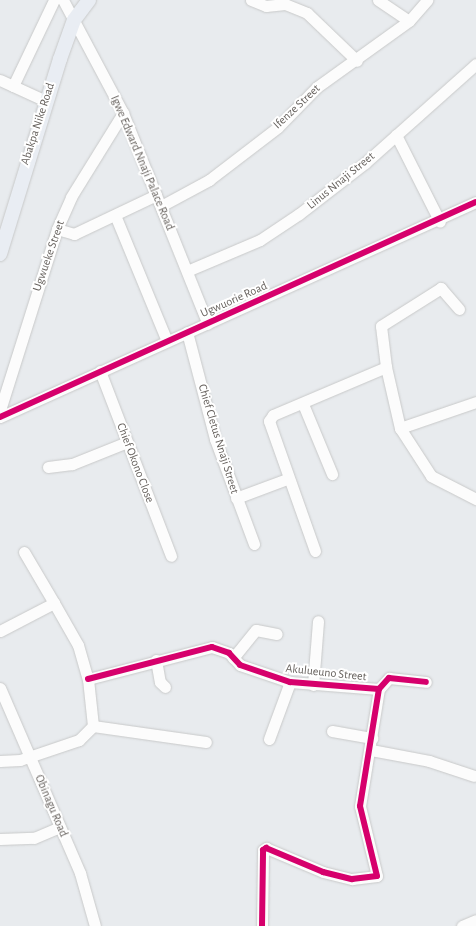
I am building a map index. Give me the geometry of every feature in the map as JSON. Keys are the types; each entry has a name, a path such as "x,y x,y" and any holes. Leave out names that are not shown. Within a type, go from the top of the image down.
{"main road":[{"name":"Abakpa Nike Road","path":"0,254 1,236 69,11 83,0"},
{"name":"Abakpa Nike Road","path":"69,11 89,0"}],"street":[{"path":"13,86 54,0"},
{"path":"251,0 266,6 285,4 306,13 357,61"},
{"path":"378,0 409,21"},
{"name":"Ifenze Street","path":"161,206 209,180 278,127 317,87 357,61 409,21 427,0"},
{"name":"Igwe Edward Nnaji Palace Road","path":"69,11 123,113 208,324"},
{"name":"Linus Nnaji Street","path":"187,271 260,240 299,214 396,135 476,64"},
{"path":"0,80 43,100"},
{"name":"Ugwueke Street","path":"0,410 57,228 71,197 123,113"},
{"path":"396,135 440,222"},
{"path":"57,228 74,234 156,195"},
{"name":"Ugwuorie Road","path":"0,417 187,332 440,222 476,202"},
{"path":"115,215 167,341"},
{"path":"459,309 441,288 383,324 386,367 400,428 431,476 476,499"},
{"name":"Chief Cletus Nnaji Street","path":"187,332 215,439 254,544"},
{"path":"315,551 287,479 269,421 273,415 303,404 386,367"},
{"name":"Chief Okono Close","path":"100,371 171,556"},
{"path":"400,428 476,402"},
{"path":"303,404 332,474"},
{"path":"48,467 72,464 128,442"},
{"path":"236,498 287,479"},
{"path":"24,552 78,645 88,679 93,726"},
{"path":"0,631 54,603"},
{"path":"313,685 318,621"},
{"path":"233,658 256,630 277,634"},
{"name":"Akulueuno Street","path":"88,679 212,646 254,670 290,682 379,689 389,678 426,682"},
{"path":"156,660 160,682 165,687"},
{"path":"270,739 290,682"},
{"name":"Obinagu Road","path":"0,688 80,873 95,926"},
{"path":"262,926 263,850 266,848 323,872 352,879 377,876 360,806 371,750 379,689"},
{"path":"93,726 206,742"},
{"path":"0,761 29,757 79,740 93,726"},
{"path":"332,731 372,738"},
{"path":"371,750 429,761 474,776"},
{"path":"0,839 34,838 60,827"},
{"path":"462,926 476,920"}],"cycle path":[{"path":"0,417 476,202"},
{"path":"88,679 212,647 229,653 240,665 290,682 379,689 389,678 426,682"},
{"path":"262,926 263,850 266,848 323,872 352,879 377,876 360,806 379,689"}]}
